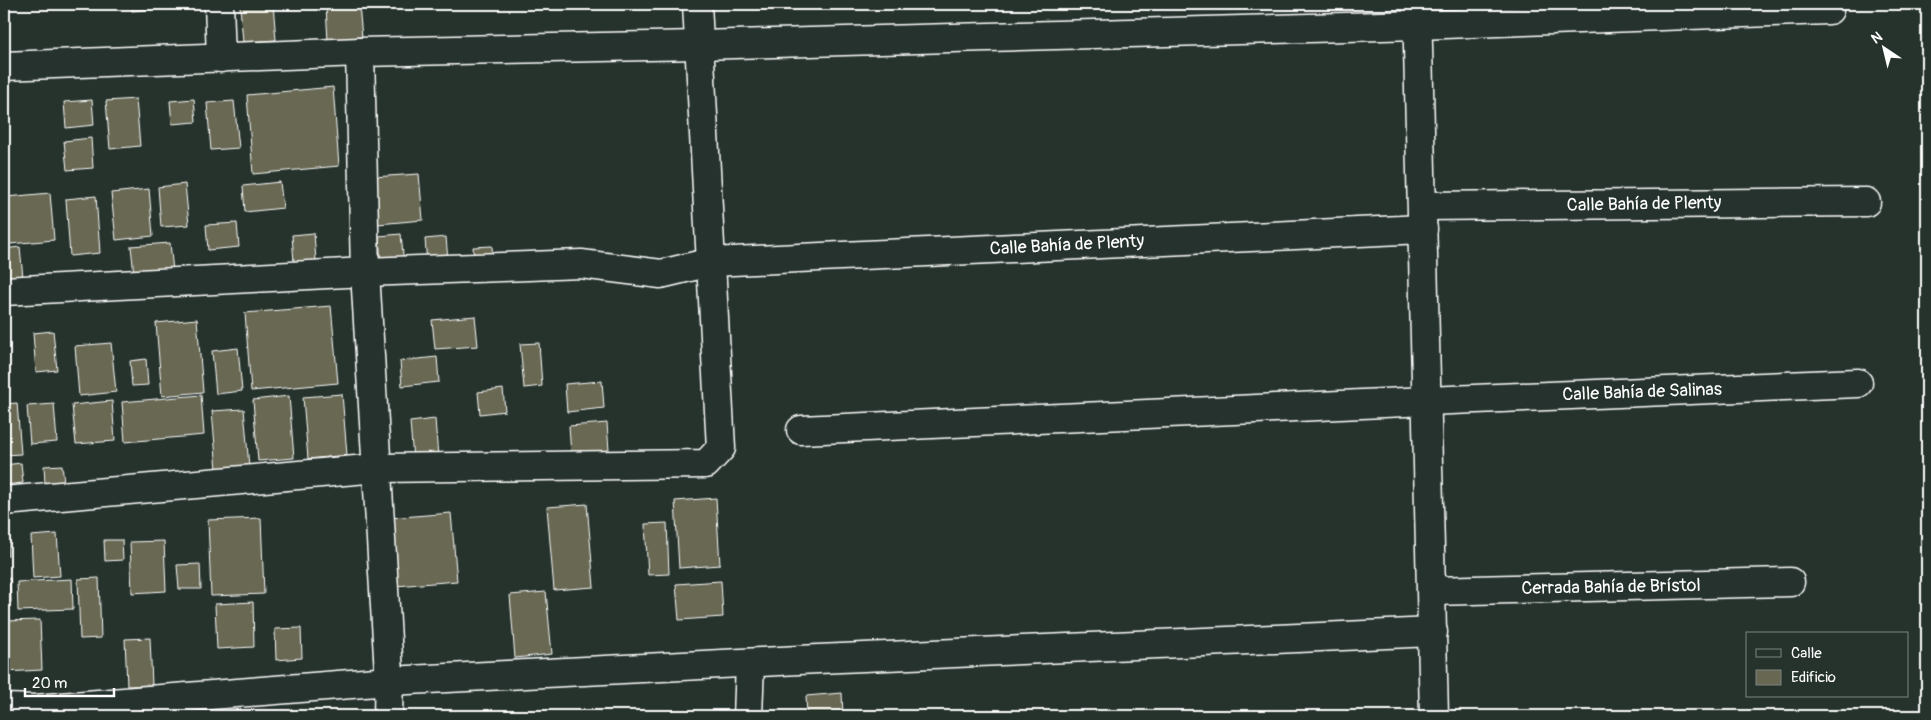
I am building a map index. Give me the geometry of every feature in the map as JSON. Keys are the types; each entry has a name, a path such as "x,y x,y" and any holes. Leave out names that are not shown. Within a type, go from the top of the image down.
{"street":[{"path":"219,4 221,58"},
{"path":"4,501 378,468 706,464 721,448 697,4"},
{"path":"4,66 360,52 699,45 1417,14 1829,10"},
{"path":"1417,14 1434,716"},
{"path":"360,52 365,272 378,468 388,716"},
{"name":"Calle Bahía de Plenty","path":"4,291 365,272 581,264 661,274 711,262 1423,218 1866,202"},
{"name":"Calle Bahía de Salinas","path":"801,430 1858,383"},
{"name":"Cerrada Bahía de Brístol","path":"1432,591 1790,582"},
{"path":"4,708 34,709 388,681 1433,632"},
{"path":"748,716 750,663"}],"building":[{"path":"131,4 164,4 165,8 132,11"},
{"path":"273,4 276,40 243,42 240,6"},
{"path":"359,4 362,38 328,41 326,7"},
{"path":"333,87 339,166 253,174 247,95"},
{"path":"136,99 140,146 110,149 106,101"},
{"path":"194,99 196,122 172,124 170,101"},
{"path":"92,100 94,125 66,128 64,102"},
{"path":"234,101 239,148 211,150 207,103"},
{"path":"91,138 93,168 67,170 64,141"},
{"path":"4,167 7,167 8,187 4,187"},
{"path":"419,174 423,220 378,224 373,177"},
{"path":"280,182 283,208 245,212 243,186"},
{"path":"185,184 189,225 161,227 158,187"},
{"path":"149,189 153,236 116,240 111,193"},
{"path":"50,193 54,240 10,244 6,197"},
{"path":"96,196 100,253 70,256 66,199"},
{"path":"237,223 239,247 208,250 206,225"},
{"path":"314,233 316,261 294,263 292,235"},
{"path":"401,234 404,264 381,266 379,236"},
{"path":"446,237 448,261 427,263 425,239"},
{"path":"170,243 173,271 134,275 131,246"},
{"path":"492,246 493,259 474,260 473,247"},
{"path":"20,247 23,278 5,280 4,249"},
{"path":"331,306 338,383 251,391 245,313"},
{"path":"475,316 478,346 435,349 432,320"},
{"path":"197,319 203,392 162,396 156,323"},
{"path":"53,331 57,370 36,372 33,333"},
{"path":"111,343 116,392 79,396 75,346"},
{"path":"539,343 542,386 524,388 520,344"},
{"path":"238,348 242,391 216,394 212,351"},
{"path":"437,357 439,382 402,386 400,361"},
{"path":"146,359 148,385 132,386 130,361"},
{"path":"602,381 604,408 567,412 565,384"},
{"path":"503,389 505,411 480,414 478,392"},
{"path":"342,394 347,455 308,459 303,397"},
{"path":"201,395 204,435 125,442 122,402"},
{"path":"289,396 294,458 258,461 253,400"},
{"path":"112,401 115,441 76,444 72,405"},
{"path":"17,403 21,454 4,455 4,404"},
{"path":"54,404 57,442 30,444 27,406"},
{"path":"244,409 249,467 217,470 212,411"},
{"path":"435,419 438,457 413,459 410,422"},
{"path":"607,423 609,451 571,455 569,426"},
{"path":"21,463 23,483 4,485 4,465"},
{"path":"62,465 64,482 45,483 44,466"},
{"path":"716,498 720,565 679,568 675,501"},
{"path":"587,504 594,587 554,590 547,507"},
{"path":"451,513 457,581 396,586 390,518"},
{"path":"261,518 264,594 211,596 208,520"},
{"path":"667,523 669,574 648,575 645,524"},
{"path":"57,534 60,576 33,578 31,536"},
{"path":"4,535 8,535 8,556 4,556"},
{"path":"104,540 122,540 123,560 105,561"},
{"path":"164,541 166,591 132,593 130,542"},
{"path":"200,564 201,589 179,589 177,565"},
{"path":"4,578 10,578 11,602 4,603"},
{"path":"99,578 101,638 80,639 78,579"},
{"path":"72,579 73,609 18,611 17,582"},
{"path":"721,581 723,617 679,620 676,584"},
{"path":"546,592 552,654 515,658 510,595"},
{"path":"253,602 254,647 217,649 215,604"},
{"path":"40,620 42,670 5,672 4,621"},
{"path":"301,628 302,658 276,660 275,629"},
{"path":"150,638 152,685 127,686 125,639"},
{"path":"842,693 843,716 807,716 806,696"}]}
